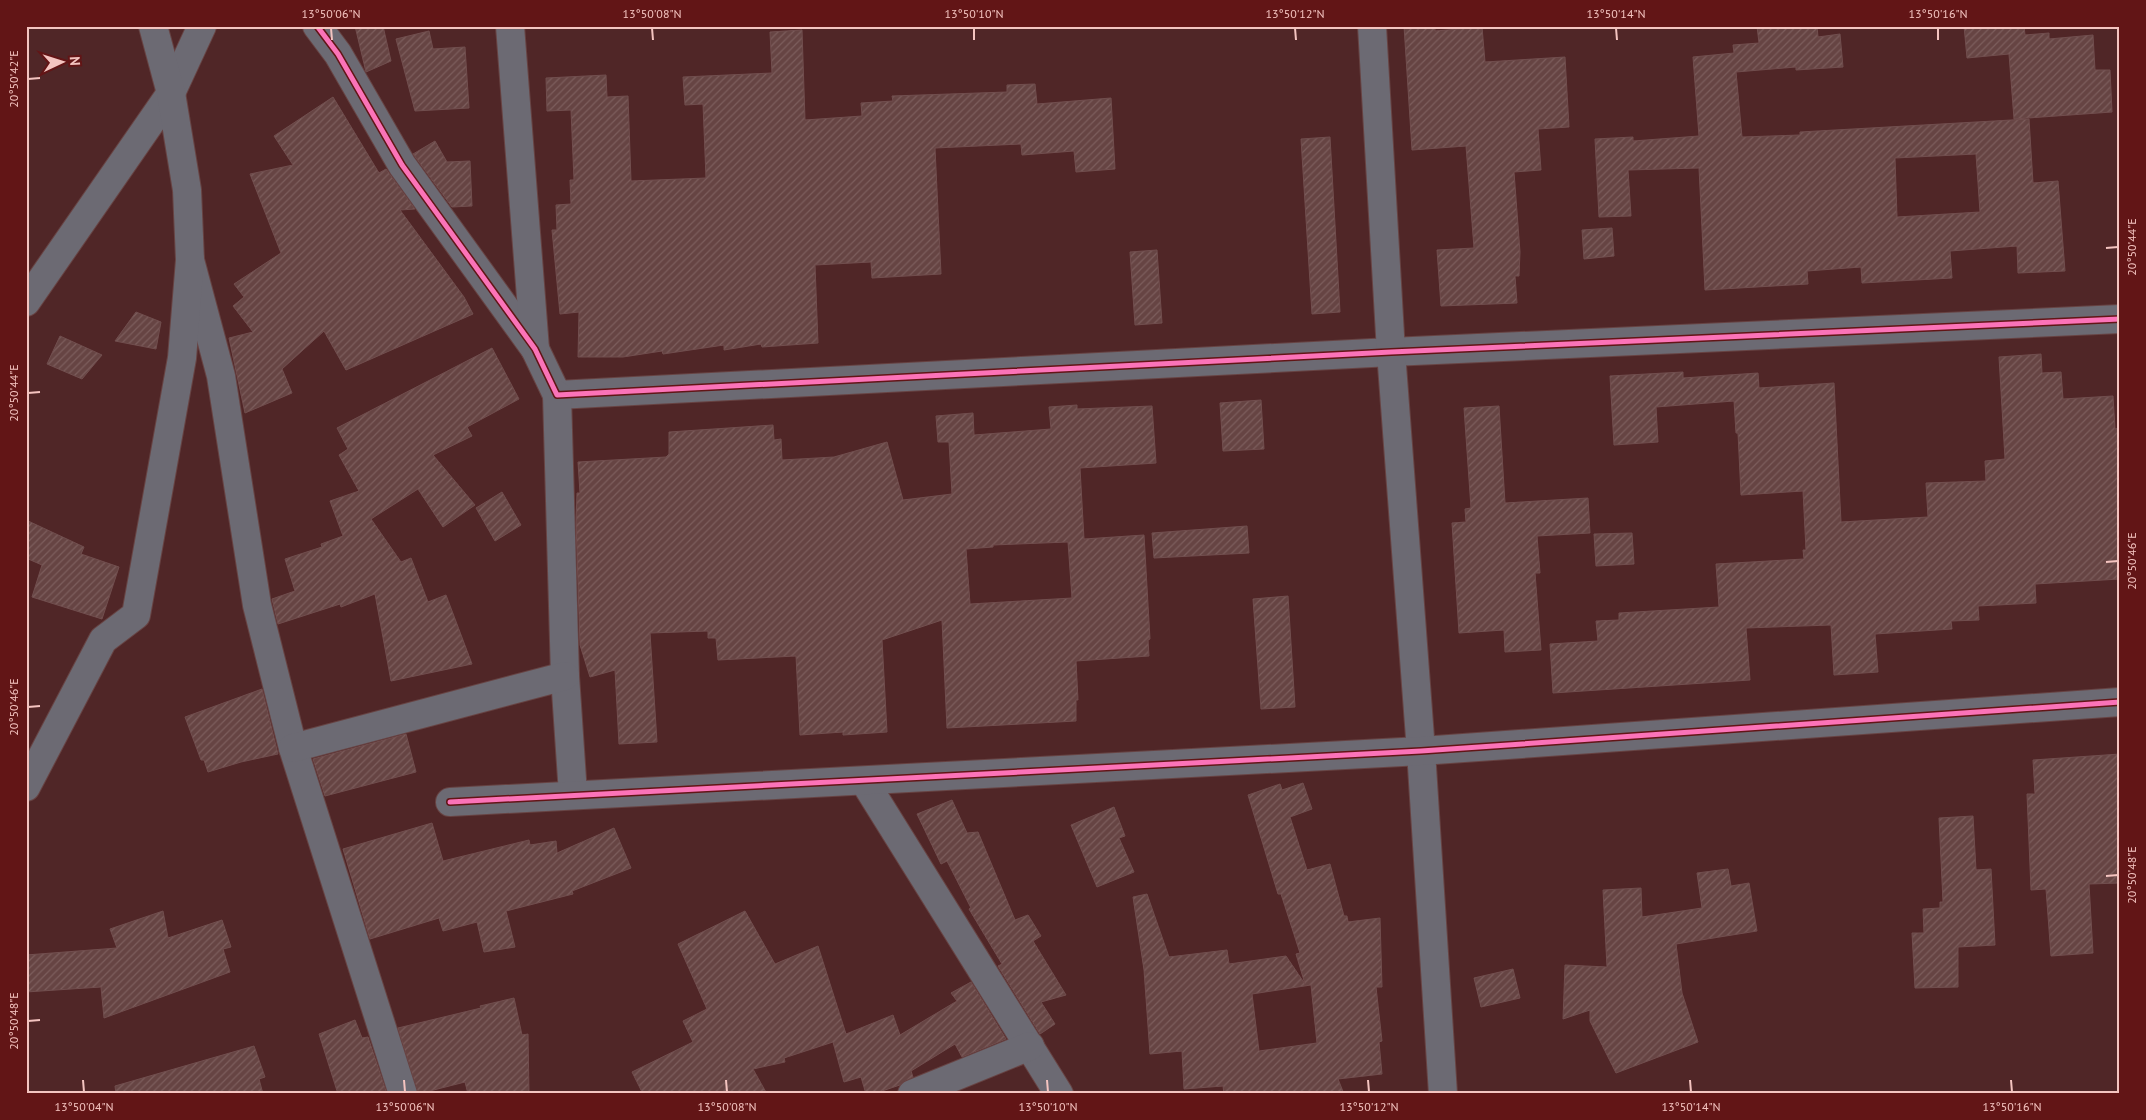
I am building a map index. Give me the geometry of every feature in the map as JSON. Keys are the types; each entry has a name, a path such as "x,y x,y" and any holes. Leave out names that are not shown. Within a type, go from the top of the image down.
{"street":[{"path":"26,787 103,640 136,615 182,358 190,260 187,190 171,94 153,26"},
{"path":"28,297 171,94 202,26"},
{"path":"317,26 338,54 402,165 535,349 557,395 565,676 573,794"},
{"path":"510,26 535,349"},
{"path":"1372,26 1391,352 1422,752 1443,1094"},
{"path":"190,260 221,376 257,605 293,748 403,1094"},
{"path":"557,395 1391,352 2120,319"},
{"path":"293,748 565,676"},
{"path":"450,802 573,794 1422,752 2120,702"},
{"path":"864,781 1059,1094"},
{"path":"912,1094 1030,1046"}],"building":[{"path":"355,26 383,26 391,61 366,72"},
{"path":"1404,26 1435,26 1435,31 1482,27 1485,62 1565,57 1569,127 1538,129 1541,170 1514,172 1520,252 1519,276 1515,276 1517,303 1441,306 1437,250 1474,248 1466,146 1412,150"},
{"path":"1757,26 1817,26 1818,37 1840,34 1843,67 1796,70 1796,67 1736,72 1742,137 1800,135 1800,132 2029,119 2033,183 2058,181 2065,271 2018,273 2017,246 1950,251 1952,278 1862,283 1861,267 1807,271 1808,284 1705,290 1699,168 1628,170 1631,216 1599,217 1595,139 1633,137 1633,141 1699,136 1693,57 1734,53 1733,45 1759,43","holes":["1976,154 1980,212 1897,217 1895,158"]},
{"path":"1964,26 2024,26 2025,35 2049,33 2049,39 2093,35 2095,70 2110,70 2112,112 2014,119 2009,54 1967,58"},
{"path":"802,30 805,120 862,116 861,103 893,101 892,96 1007,92 1007,85 1035,84 1037,104 1111,98 1115,169 1076,172 1074,151 1022,155 1021,144 935,148 941,274 872,278 871,262 815,265 818,343 762,347 761,344 724,350 724,345 663,354 662,351 623,357 578,357 579,312 560,314 552,230 557,230 556,205 571,204 570,180 574,180 571,110 547,111 546,78 606,75 607,97 628,96 631,181 706,178 703,104 685,105 683,77 772,73 770,32"},
{"path":"429,31 433,49 465,47 469,108 415,111 396,39"},
{"path":"333,97 379,173 386,169 415,209 400,210 464,297 473,314 346,370 324,331 282,369 292,393 245,413 229,338 253,332 233,306 244,297 234,284 281,253 250,174 293,165 274,136"},
{"path":"1330,137 1340,312 1312,314 1301,139"},
{"path":"435,141 447,162 470,161 472,206 452,207 413,154"},
{"path":"1612,228 1614,256 1584,259 1582,230"},
{"path":"1157,250 1162,323 1135,325 1130,252"},
{"path":"136,312 161,322 156,349 115,341"},
{"path":"60,336 102,355 82,379 47,364"},
{"path":"492,348 519,399 467,427 472,436 433,455 475,505 443,527 418,489 371,519 401,562 411,558 428,602 446,595 472,664 391,681 375,594 341,607 340,604 278,624 272,599 295,591 285,559 322,547 321,544 343,536 330,501 359,491 339,455 348,449 337,428"},
{"path":"2041,354 2042,373 2061,372 2063,399 2113,396 2115,429 2120,428 2120,579 2035,584 2036,603 1978,606 1979,620 1951,621 1952,629 1875,634 1878,672 1834,675 1831,625 1746,628 1750,680 1553,693 1550,644 1598,641 1596,621 1619,620 1619,613 1719,607 1716,564 1804,559 1803,550 1806,550 1803,491 1741,495 1738,433 1736,433 1734,401 1656,407 1658,442 1614,445 1610,376 1683,372 1683,378 1758,373 1759,388 1834,383 1841,522 1928,517 1926,483 1986,481 1985,461 2005,459 1999,357"},
{"path":"1261,400 1264,449 1223,451 1220,403"},
{"path":"1077,405 1077,409 1152,406 1156,463 1080,468 1084,539 1144,535 1150,639 1148,640 1149,656 1076,661 1078,700 1076,700 1076,721 947,728 942,620 882,640 887,732 843,735 843,732 800,735 796,656 718,660 716,638 708,638 708,631 650,633 657,742 619,744 615,670 590,677 580,645 576,523 577,493 580,493 578,462 666,457 669,454 669,432 773,425 774,440 781,439 782,460 834,457 887,442 903,500 952,494 949,442 938,442 936,416 973,413 974,435 1051,429 1049,407","holes":["1068,542 1072,598 970,604 966,549 993,547 993,545"]},
{"path":"1499,406 1505,503 1588,498 1590,533 1537,536 1540,573 1535,573 1541,650 1505,652 1504,630 1459,633 1452,523 1466,522 1465,509 1471,508 1464,408"},
{"path":"502,492 521,525 495,541 476,508"},
{"path":"26,520 84,547 81,554 119,567 102,619 32,597 42,565 26,558"},
{"path":"1247,526 1249,553 1154,558 1152,533"},
{"path":"1632,533 1634,564 1596,566 1594,534"},
{"path":"1288,596 1295,707 1261,709 1253,599"},
{"path":"262,689 278,754 208,772 204,760 201,760 185,717"},
{"path":"406,734 416,772 325,796 313,759"},
{"path":"2120,754 2120,883 2089,884 2093,953 2051,956 2046,889 2031,890 2027,794 2035,794 2033,760"},
{"path":"1303,783 1312,809 1290,817 1307,870 1330,864 1344,916 1347,916 1348,922 1380,918 1382,987 1376,987 1382,1041 1379,1042 1382,1074 1338,1079 1344,1094 1224,1094 1223,1086 1184,1089 1182,1051 1150,1054 1144,970 1133,897 1147,894 1169,957 1227,950 1229,964 1286,956 1305,984 1296,954 1300,953 1281,894 1278,894 1248,795 1280,784 1282,790","holes":["1311,985 1317,1043 1259,1051 1252,994"]},
{"path":"952,800 967,833 978,832 1015,920 1028,915 1041,936 1033,941 1066,995 1041,1002 1055,1024 1040,1034 998,966 1002,964 969,909 971,908 947,861 941,864 917,814"},
{"path":"1114,807 1125,836 1119,838 1134,872 1097,887 1071,825"},
{"path":"1973,816 1976,870 1991,869 1995,945 1958,947 1958,987 1915,988 1912,933 1924,933 1923,909 1940,908 1940,902 1943,902 1939,818"},
{"path":"432,823 443,861 529,840 530,845 556,841 557,853 614,828 631,868 572,891 573,894 506,911 515,947 484,952 477,922 443,931 439,918 370,939 343,849"},
{"path":"1728,869 1731,886 1749,883 1757,931 1676,944 1682,993 1698,1042 1616,1073 1590,1021 1590,1010 1563,1019 1565,965 1607,967 1603,890 1641,888 1642,917 1702,908 1697,873"},
{"path":"163,911 168,938 222,920 231,947 223,949 230,972 104,1018 101,987 26,992 26,955 117,948 110,929"},
{"path":"745,911 775,964 818,946 846,1034 893,1015 900,1035 957,1001 951,993 971,982 1006,1039 962,1057 955,1044 911,1071 913,1077 900,1085 873,1094 866,1094 861,1077 844,1082 833,1042 784,1058 785,1062 753,1069 767,1094 643,1094 632,1072 693,1042 683,1021 707,1009 678,944"},
{"path":"1513,969 1520,998 1481,1007 1474,978"},
{"path":"514,998 522,1035 528,1034 529,1094 468,1094 465,1082 418,1094 398,1028"},
{"path":"355,1020 362,1038 368,1037 387,1094 338,1094 319,1034"},
{"path":"254,1046 265,1077 259,1079 263,1094 116,1094 115,1086"}],"cycle path":[{"path":"317,26 338,54 402,165 535,349 557,395 1391,352 2120,319"},
{"path":"450,802 1421,751 2120,702"}]}
